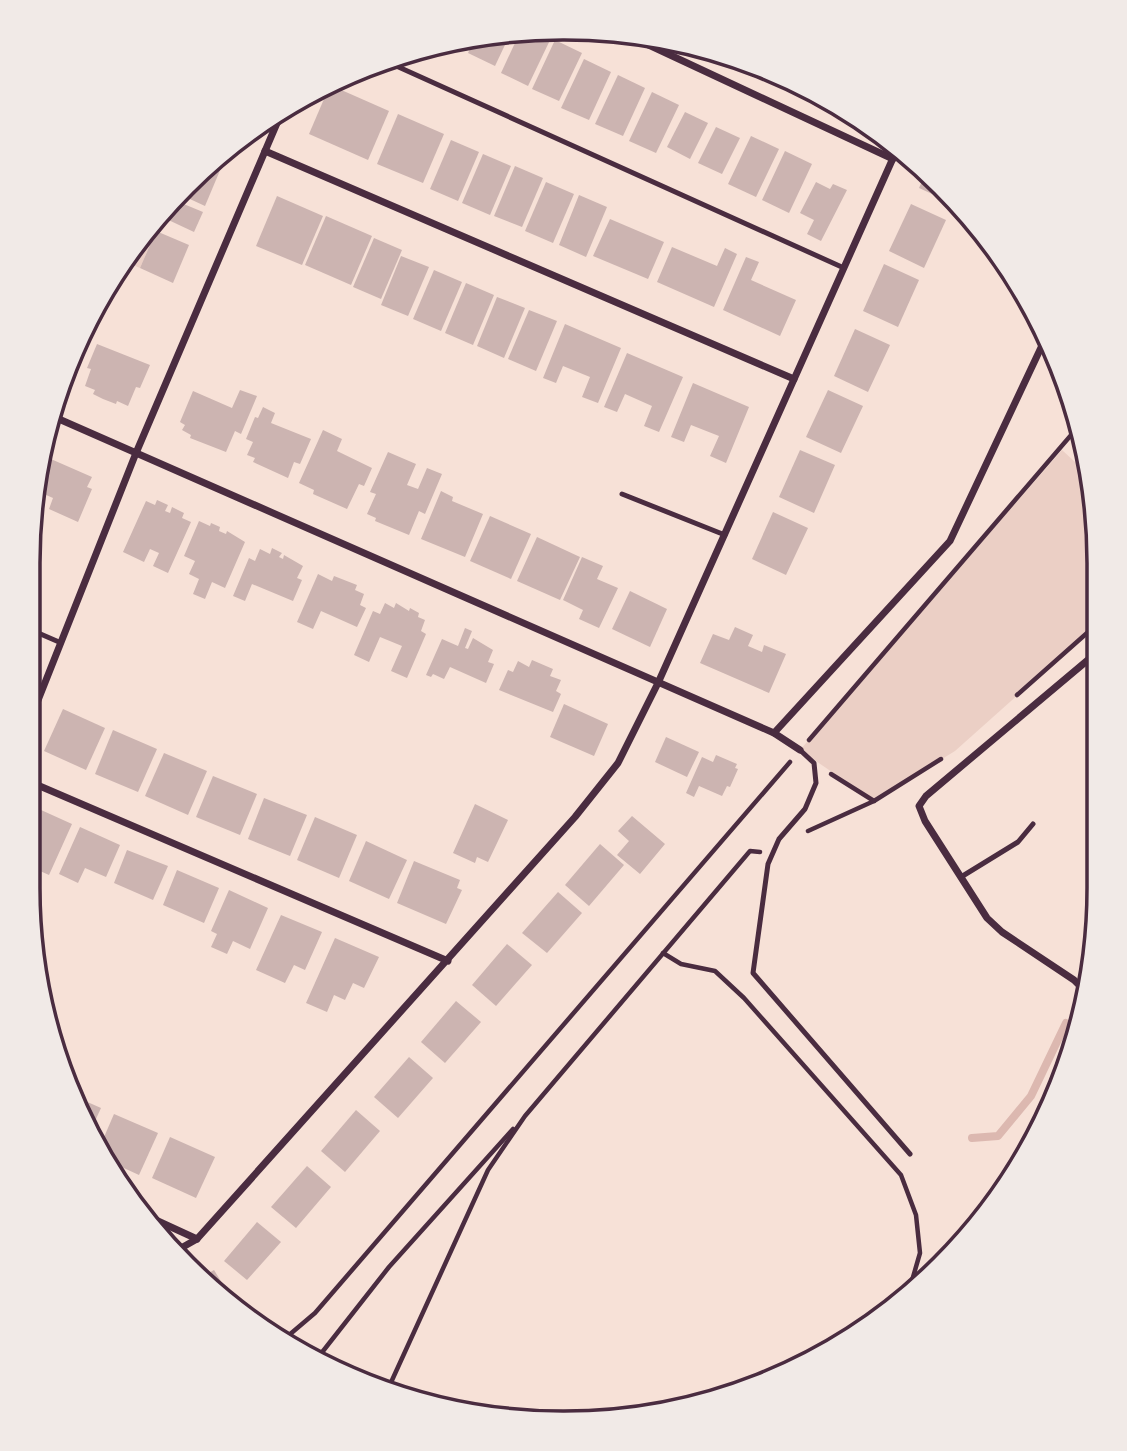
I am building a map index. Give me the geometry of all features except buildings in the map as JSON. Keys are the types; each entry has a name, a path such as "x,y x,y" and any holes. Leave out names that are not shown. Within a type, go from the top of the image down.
{"street":[{"path":"184,1247 197,1239 448,961 539,859 618,763 659,683 893,159 656,49"},
{"path":"40,693 136,453 276,126"},
{"path":"265,151 794,379"},
{"path":"774,733 950,541 1041,349"},
{"path":"60,420 774,733 800,750"},
{"path":"1078,984 1002,932 987,918 925,821 919,806 926,796 1087,661"},
{"path":"40,786 448,961"},
{"path":"162,1223 197,1239"}],"lane":[{"path":"398,67 844,268"},
{"path":"622,494 725,535"},
{"path":"40,634 59,642"},
{"path":"800,750 814,763 817,783 806,809 779,839 768,864 753,973 910,1154"},
{"path":"961,877 1018,842 1033,824"}],"path":[{"path":"290,1334 315,1313 1071,435"},
{"path":"1015,697 1087,633"},
{"path":"804,833 874,802 943,758"},
{"path":"814,763 874,802"},
{"path":"322,1352 389,1267 525,1115 750,851 773,853"},
{"path":"663,953 681,964 715,971 725,980 901,1175 916,1214 920,1253 913,1277"},
{"path":"391,1381 488,1170 525,1115"}],"shaded area":[{"path":"152,241 140,268 134,265"},
{"path":"1062,450 1077,464 1086,529 1087,633 955,751 874,801 800,750"}],"waterway":[{"path":"972,1138 998,1136 1031,1096 1066,1023"}]}
